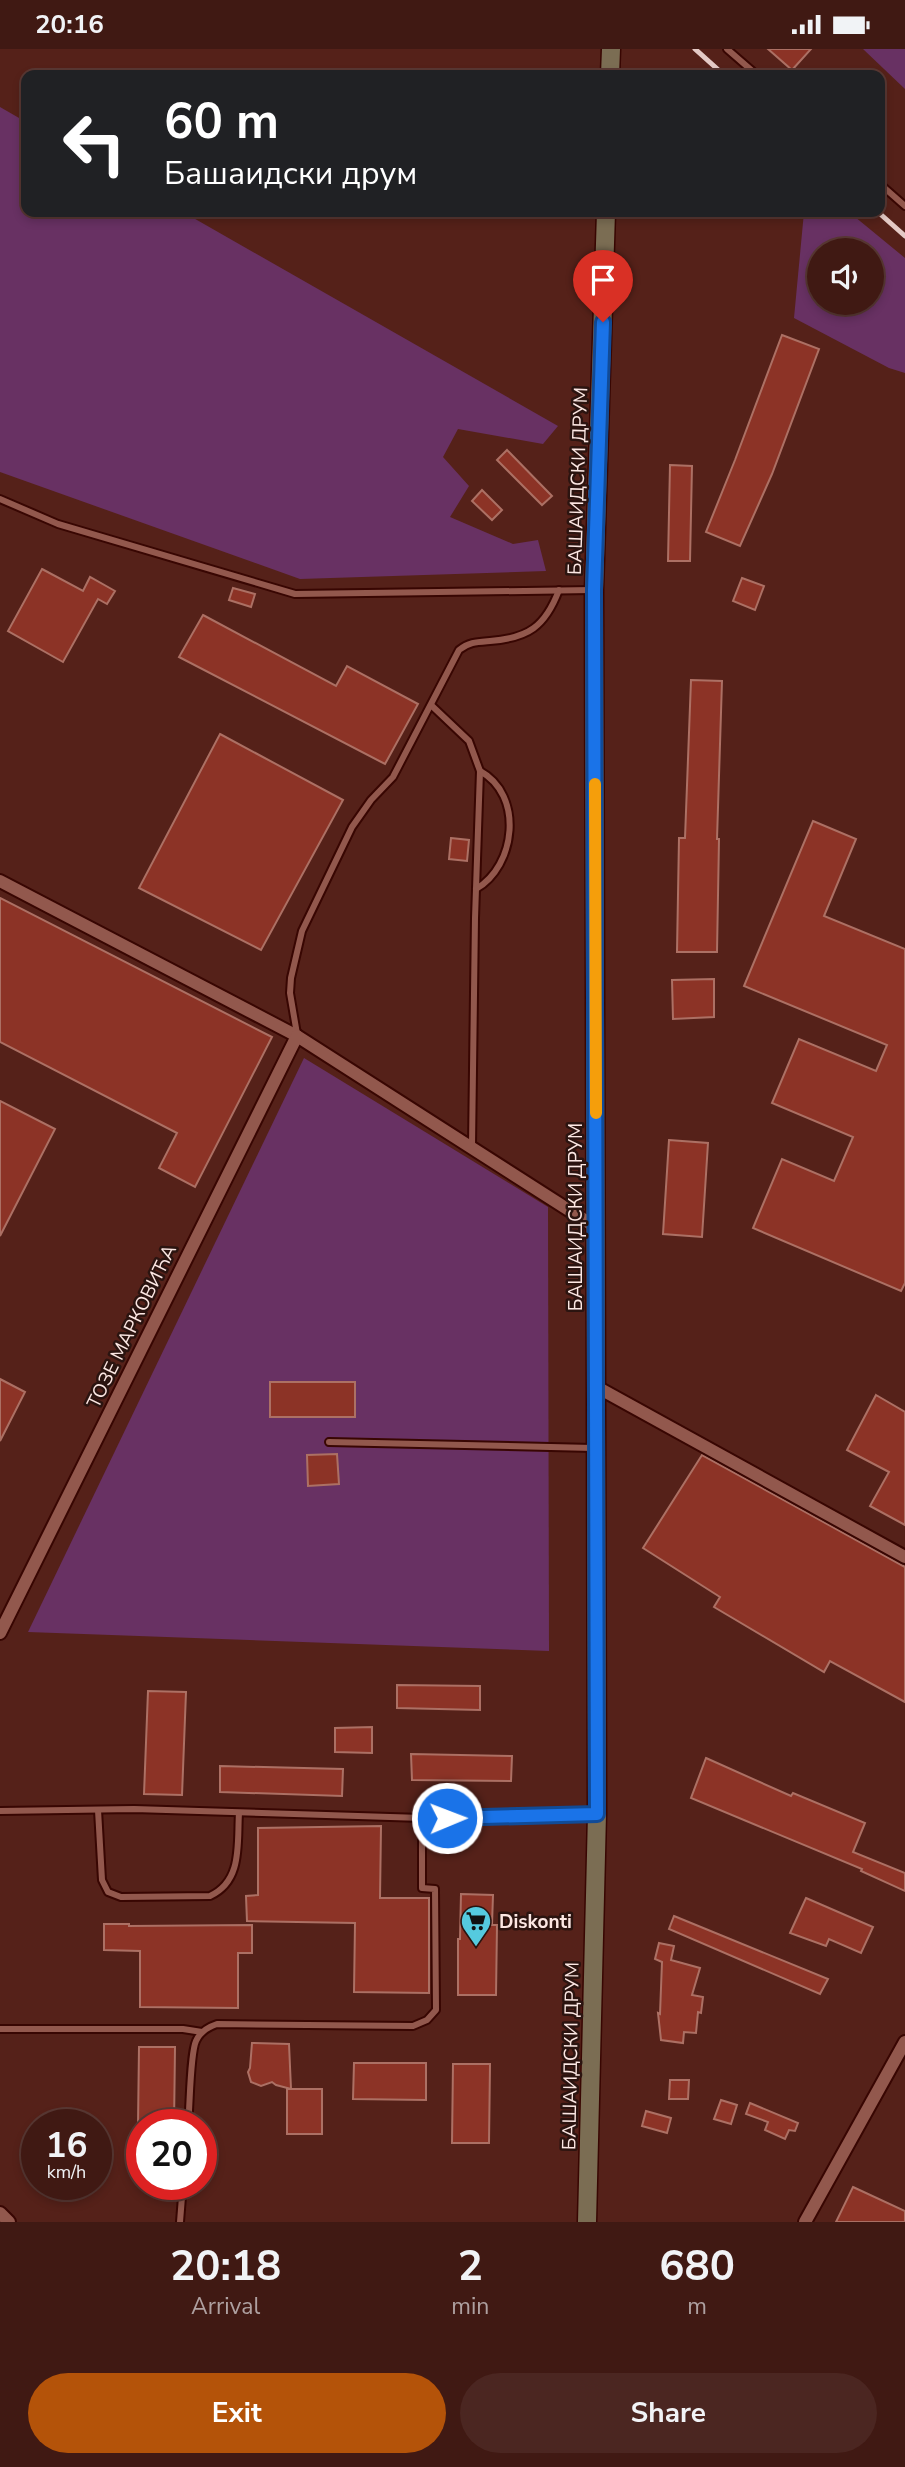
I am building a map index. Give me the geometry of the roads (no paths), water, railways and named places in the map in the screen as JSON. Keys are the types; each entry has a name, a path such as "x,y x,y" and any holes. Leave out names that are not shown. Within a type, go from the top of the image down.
{"street":[{"path":"610,70 611,49"},
{"name":"БАШАИДСКИ ДРУМ","path":"587,2222 597,1814 594,590 606,217"},
{"path":"0,881 297,1036 597,1228"},
{"name":"ТОЗЕ МАРКОВИЋА","path":"0,1633 297,1036"},
{"path":"594,1387 905,1557"},
{"path":"805,2222 905,2042"},
{"path":"0,2213 9,2222"}],"lane":[{"path":"727,49 751,70"},
{"path":"885,188 905,206"},
{"path":"0,499 58,524 295,594 594,590"},
{"path":"297,1036 290,993 302,931 352,827 371,800 393,778 459,650 471,643 512,638 533,630 551,608 559,590"},
{"path":"431,705 469,741 480,771 472,1148"},
{"path":"476,889 493,874 504,855 510,833 509,810 499,786 480,771"},
{"path":"329,1442 595,1448"},
{"path":"0,1811 98,1810 422,1818 597,1814"},
{"path":"98,1810 102,1880 108,1892 121,1898 210,1896 222,1888 232,1877 236,1862 239,1813"},
{"path":"189,2109 194,2044 202,2032 217,2024 413,2026 427,2020 436,2010 435,1889 422,1888 422,1818"},
{"path":"0,2029 183,2029 202,2032"},
{"path":"180,2222 182,2200"}],"railway":[{"path":"695,49 718,70"},
{"path":"884,217 905,236"}],"place":[{"name":"Diskonti","path":"476,1948"}]}
